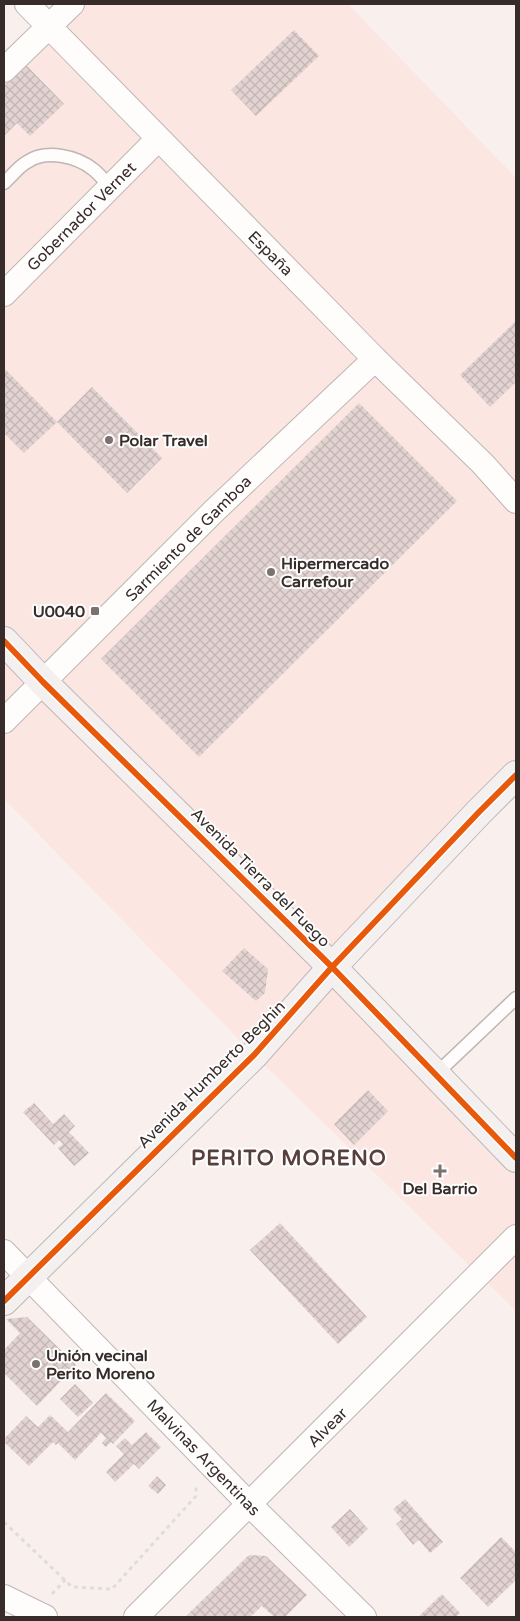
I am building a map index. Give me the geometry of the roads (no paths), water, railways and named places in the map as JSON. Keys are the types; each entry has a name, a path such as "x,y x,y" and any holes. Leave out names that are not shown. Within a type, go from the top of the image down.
{"street":[{"name":"España","path":"27,4 374,359 483,464 516,501"},
{"path":"4,70 72,4"},
{"name":"Gobernador Vernet","path":"4,294 158,139"},
{"name":"Sarmiento de Gamboa","path":"4,721 214,511 374,359"},
{"name":"Avenida Tierra del Fuego","path":"4,641 43,682 332,967 516,1158"},
{"name":"Avenida Humberto Beghin","path":"4,1300 254,1055 332,967 516,775"},
{"name":"Alvear","path":"136,1617 516,1236"},
{"name":"Malvinas Argentinas","path":"4,1252 250,1504 364,1617"},
{"path":"4,1598 46,1617"}],"lane":[{"path":"4,183 27,161 44,156 64,156 77,160 93,169 110,187"},
{"path":"435,1075 516,998"}],"place":[{"name":"Polar Travel","path":"109,440"},
{"name":"Hipermercado Carrefour","path":"271,572"},
{"name":"U0040","path":"95,611"},
{"name":"Del Barrio","path":"440,1171"},
{"name":"Unión vecinal Perito Moreno","path":"36,1364"}],"district":[{"name":"PERITO MORENO","path":"289,1158"}]}
